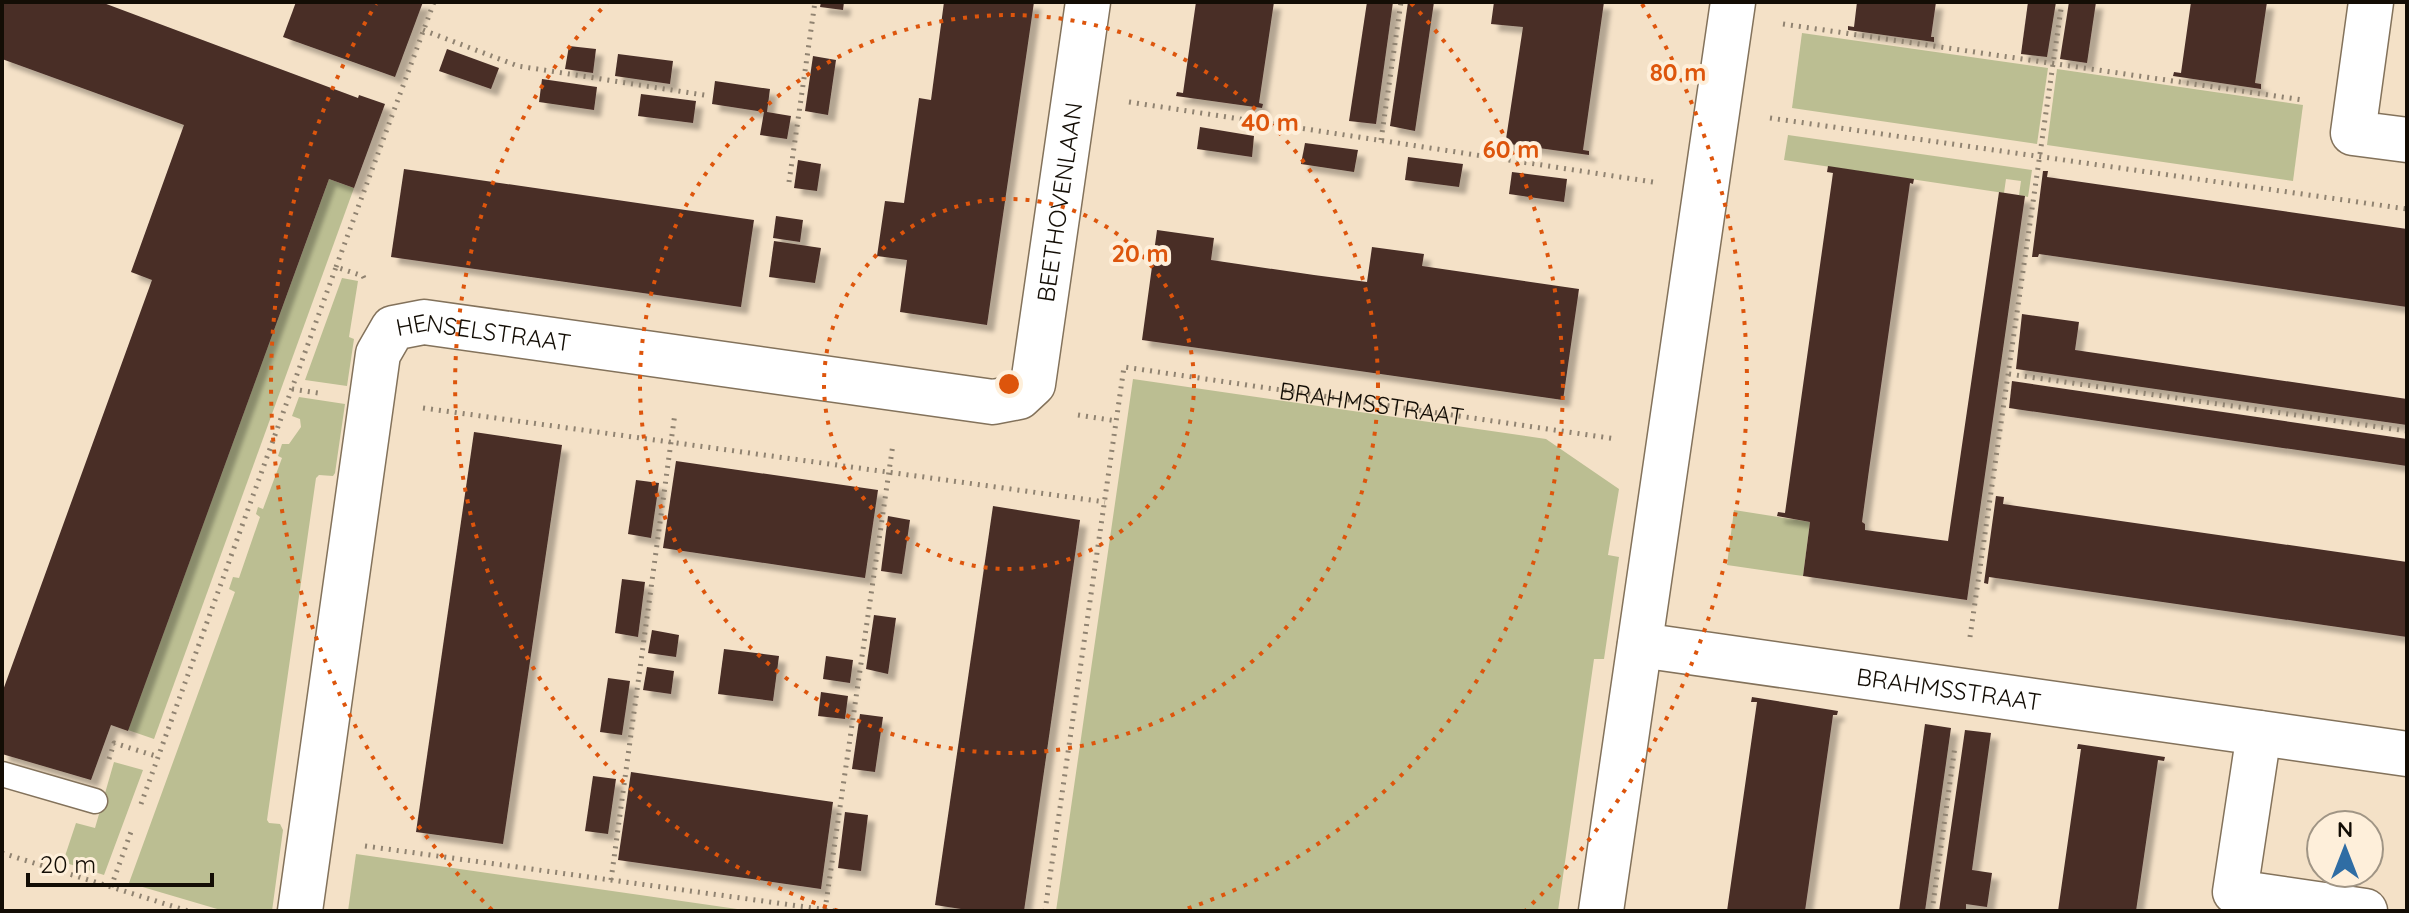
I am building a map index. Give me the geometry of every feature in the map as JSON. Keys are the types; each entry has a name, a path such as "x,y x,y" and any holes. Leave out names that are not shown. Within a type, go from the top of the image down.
{"street":[{"name":"BEETHOVENLAAN","path":"1019,397 1033,384 1088,2"},
{"path":"2371,2 2353,133 2407,140"},
{"path":"1601,911 1732,9"},
{"name":"HENSELSTRAAT","path":"300,911 378,354 393,328 424,322 993,402 1019,397"},
{"name":"BRAHMSSTRAAT","path":"1640,645 2407,754"},
{"path":"2259,733 2235,892 2365,911"}],"lane":[{"path":"2,774 95,801"}],"path":[{"path":"111,887 434,2"},
{"path":"789,182 815,2"},
{"path":"1381,140 1401,2"},
{"path":"1932,911 2062,2"},
{"path":"1732,9 2053,64 2356,108"},
{"path":"423,30 518,66 710,96"},
{"path":"1075,94 1706,190"},
{"path":"1717,110 2407,209"},
{"path":"336,267 363,276 393,328"},
{"path":"611,880 682,358"},
{"name":"BRAHMSSTRAAT","path":"1105,502 1124,367 1668,447"},
{"path":"2009,374 2407,431"},
{"path":"292,389 1105,502 1045,911"},
{"path":"825,910 901,389"},
{"path":"309,839 835,911"},
{"path":"2,853 188,911"}],"green space":[{"path":"1802,33 2048,68 2037,144 1792,108"},
{"path":"2057,69 2303,105 2293,181 2047,145"},
{"path":"1788,135 2032,170 2028,197 2019,195 2021,181 2006,179 2004,193 1784,160"},
{"path":"329,179 354,188 154,739 128,730"},
{"path":"342,278 358,281 349,337 354,339 347,386 305,380"},
{"path":"1133,379 1546,439 1619,489 1608,555 1619,557 1604,659 1594,659 1558,911 1056,911"},
{"path":"299,397 345,404 335,473 316,478 267,820 280,824 283,830 272,911 224,911 129,883 235,592 229,589 233,577 239,578 260,517 256,514 258,507 263,509 282,458 278,456 282,444 289,444 301,427 300,419 292,416"},
{"path":"1734,510 1810,522 1803,576 1727,565"},
{"path":"114,762 143,770 104,875 63,862 76,823 95,828"},
{"path":"356,854 751,911 348,911"}],"building":[{"path":"2,2 101,2 358,98 359,95 385,104 354,188 329,179 128,731 111,725 91,780 2,754 2,693 152,280 131,272 184,125 2,59"},
{"path":"296,2 423,2 395,77 283,37"},
{"path":"821,2 844,2 843,10 820,7"},
{"path":"944,2 1034,2 987,325 900,312 907,260 877,256 885,201 904,203 919,98 931,100"},
{"path":"1196,2 1274,2 1259,103 1263,104 1262,108 1176,96 1177,92 1183,93"},
{"path":"1367,2 1393,2 1376,124 1349,121"},
{"path":"1408,2 1434,2 1415,131 1390,126"},
{"path":"1494,2 1604,2 1583,150 1589,151 1589,155 1502,143 1506,139 1523,27 1491,24"},
{"path":"1857,2 1936,2 1931,37 1934,37 1934,42 1848,30 1848,26 1854,27"},
{"path":"2028,2 2056,2 2047,57 2021,54"},
{"path":"2069,2 2096,2 2087,63 2060,59"},
{"path":"2191,2 2267,2 2255,83 2261,84 2261,89 2173,76 2174,72 2181,73"},
{"path":"569,46 596,49 593,73 565,69"},
{"path":"447,49 499,68 491,89 439,71"},
{"path":"618,54 673,61 670,84 615,76"},
{"path":"813,56 836,60 828,115 805,111"},
{"path":"542,79 597,87 594,110 539,102"},
{"path":"715,81 770,89 767,112 791,116 787,139 760,135 764,112 712,104"},
{"path":"641,94 696,101 693,123 638,116"},
{"path":"1200,127 1254,136 1252,157 1197,149"},
{"path":"1305,143 1358,150 1354,172 1301,164"},
{"path":"1408,157 1463,164 1459,187 1405,180"},
{"path":"798,160 821,164 817,191 794,188"},
{"path":"1828,166 1914,179 1913,184 1910,183 1869,470 1862,522 1865,530 1948,541 1999,192 2025,196 1967,600 1803,576 1810,522 1777,516 1778,512 1785,513 1833,173 1827,172"},
{"path":"404,169 754,220 741,307 391,257"},
{"path":"2043,171 2048,171 2047,177 2407,229 2407,307 2039,254 2032,257"},
{"path":"1512,172 1567,179 1564,202 1509,194"},
{"path":"776,216 803,220 800,242 773,238"},
{"path":"1157,230 1214,238 1211,260 1314,275 1367,282 1372,247 1424,254 1422,266 1579,289 1563,400 1142,340"},
{"path":"774,241 821,248 815,283 769,277"},
{"path":"2022,314 2079,322 2075,350 2407,399 2407,425 2016,369"},
{"path":"2012,381 2407,439 2407,466 2009,408"},
{"path":"474,432 562,445 503,844 416,832"},
{"path":"676,461 878,490 865,578 663,548"},
{"path":"636,480 659,483 651,538 628,534"},
{"path":"1996,496 2004,497 2003,504 2407,562 2407,637 1989,577 1988,584 1984,583"},
{"path":"993,506 1080,520 1024,911 974,911 935,905"},
{"path":"888,516 910,520 902,574 881,571"},
{"path":"622,579 645,582 638,637 615,633"},
{"path":"874,615 896,618 888,674 866,669"},
{"path":"652,630 679,635 676,657 648,653"},
{"path":"724,649 779,656 773,701 718,694"},
{"path":"826,656 853,660 850,683 823,679"},
{"path":"647,667 674,671 671,694 643,690"},
{"path":"608,678 630,681 622,735 600,732"},
{"path":"821,692 848,696 845,719 818,716"},
{"path":"1752,697 1838,711 1837,715 1833,715 1805,911 1727,911 1757,702 1751,702"},
{"path":"860,714 883,717 875,772 852,769"},
{"path":"1925,724 1951,728 1925,911 1899,911"},
{"path":"1965,730 1991,733 1972,870 1992,873 1987,907 1966,904 1966,911 1939,911"},
{"path":"2078,744 2165,757 2164,761 2158,760 2136,911 2058,911 2081,749 2077,749"},
{"path":"631,772 833,802 821,889 618,860"},
{"path":"593,776 616,779 608,834 585,831"},
{"path":"845,812 868,815 861,871 838,868"}]}
